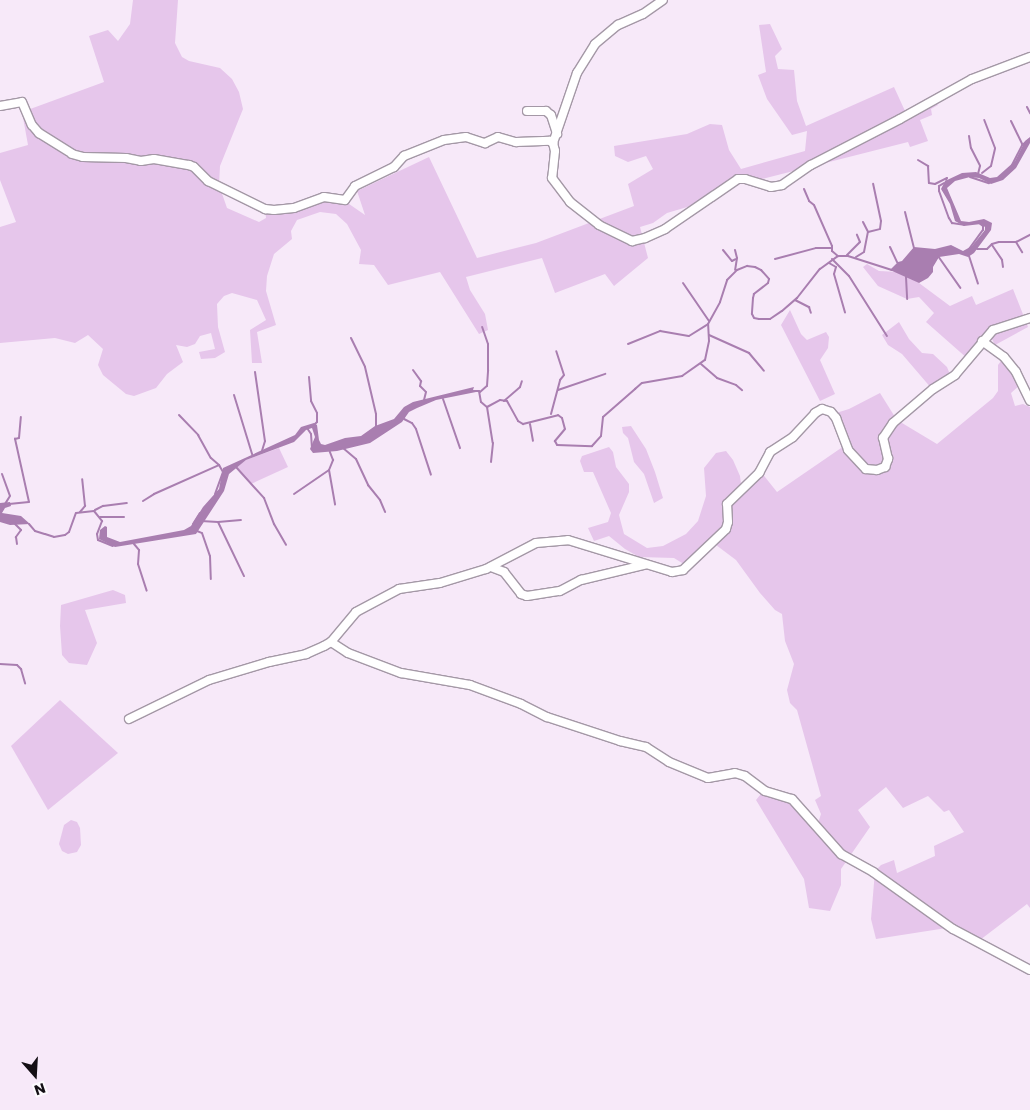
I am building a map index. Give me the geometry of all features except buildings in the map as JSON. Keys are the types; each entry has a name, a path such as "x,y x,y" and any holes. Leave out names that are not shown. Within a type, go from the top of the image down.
{"street":[{"path":"663,0 644,14 618,25 595,44 577,73 553,143 552,178 570,202 608,230 628,240 639,240 665,229 738,179 745,179 771,187 782,185 811,165 972,79 1030,57"},
{"path":"0,106 22,102 29,120 39,133 72,154 84,157 126,158 141,161 154,159 189,165 194,167 208,181 265,209 274,210 294,208 324,197 345,200 355,186 394,167 404,156 444,140 461,136 488,143 498,137 508,141 548,141 553,143"},
{"path":"526,111 546,111 550,115 557,134"},
{"path":"129,719 209,680 268,662 306,654 331,642 356,612 399,588 440,583 491,567 536,543 568,540 608,551 644,564 662,567 672,572 687,568 726,529 728,522 727,504 759,473 770,452 793,436 819,410 831,412 836,418 848,450 866,469 877,470 885,467 888,459 883,438 887,431 933,389 955,375 993,330 1030,318"},
{"path":"982,341 1004,358 1016,372 1030,401"},
{"path":"491,567 504,572 520,594 527,596 560,591 580,580 644,564"},
{"path":"331,642 348,653 401,673 470,685 521,704 547,717 620,741 646,747 670,762 708,778 735,774 745,776 765,791 792,800 842,854 873,872 953,929 1030,970"}],"shaded area":[{"path":"133,0 178,0 175,43 182,57 189,61 220,68 232,79 239,92 243,109 220,166 219,185 227,208 259,222 266,218 265,209 339,197 365,215 357,191 429,157 477,258 536,243 634,206 628,184 653,169 646,156 628,162 615,156 614,146 687,134 710,124 722,125 729,150 741,169 805,151 807,131 792,135 767,99 758,75 766,72 759,25 770,24 782,49 775,56 778,69 794,70 797,101 806,126 894,87 905,111 934,97 938,105 931,109 932,115 920,120 928,141 910,147 908,142 754,181 748,177 694,205 667,213 653,223 640,227 648,258 614,286 605,274 555,293 542,258 466,277 470,290 485,314 488,330 479,334 440,272 388,285 374,265 359,264 361,250 347,224 336,214 320,212 297,220 291,231 292,239 274,254 267,276 266,291 276,325 257,332 262,363 252,363 250,330 266,320 257,300 232,293 224,296 217,304 218,327 225,352 215,358 201,359 199,352 215,349 211,333 200,336 195,344 187,347 176,345 183,362 167,374 156,388 134,396 126,394 103,375 98,365 103,349 88,335 75,343 55,338 0,343 0,227 16,222 0,180 0,153 28,145 22,112 104,82 89,36 108,30 118,41 130,24"},
{"path":"1030,137 1030,143 1016,168 1003,180 991,184 979,178 970,177 955,181 947,188 961,221 969,222 984,219 992,223 991,230 974,253 968,257 959,254 939,257 933,267 933,272 928,278 919,283 890,270 898,262 902,261 914,247 935,249 951,245 963,251 972,246 985,230 985,227 981,224 964,226 955,221 950,204 941,189 945,181 962,173 976,172 990,178 997,177 1015,161 1025,141"},
{"path":"867,264 879,271 899,272 919,283 950,306 972,296 976,305 1013,289 1028,327 995,345 989,333 968,359 926,322 934,313 919,297 907,299 878,286 863,267"},
{"path":"790,310 801,334 807,340 826,332 829,337 828,348 820,360 835,394 820,401 781,325"},
{"path":"899,322 909,339 922,353 933,354 947,367 951,377 932,389 902,354 888,345 882,335"},
{"path":"1004,357 1021,384 1011,393 1015,406 1023,404 1030,407 1030,908 1027,904 980,940 971,934 953,927 876,939 871,919 875,871 881,865 894,860 897,873 935,856 934,846 964,832 949,810 944,812 928,796 903,808 886,787 858,810 870,827 841,869 841,885 830,911 809,908 804,879 756,800 765,789 790,798 817,826 821,814 815,800 821,796 797,710 790,703 787,690 794,664 785,641 782,614 775,610 760,593 736,560 712,542 687,566 674,558 639,557 609,536 594,541 588,528 608,522 611,513 593,472 584,472 580,461 582,456 609,447 613,452 616,467 629,484 629,492 619,515 624,534 647,548 663,546 686,534 698,521 706,496 704,468 716,453 726,451 733,460 740,476 742,492 761,472 777,492 844,446 831,419 836,413 849,409 880,393 895,417 937,444 993,398 998,391 998,365"},
{"path":"474,387 473,390 476,392 436,400 409,412 402,422 370,443 337,451 313,453 310,449 315,437 312,428 306,430 294,442 246,460 229,474 224,491 196,534 115,547 99,539 100,530 105,526 107,527 107,537 120,542 184,530 191,526 203,507 219,489 223,468 295,435 301,427 314,423 317,425 319,440 321,444 325,445 345,438 361,436 375,426 394,419 404,407 413,402"},
{"path":"631,426 646,449 663,498 654,503 644,474 634,462 628,438 623,433 622,427"},
{"path":"279,448 288,467 251,484 237,467 246,460"},
{"path":"10,502 11,506 5,508 2,513 21,516 30,524 10,525 0,522 0,503"},
{"path":"113,590 125,595 126,603 85,610 97,643 87,665 69,663 62,655 61,605"},
{"path":"60,700 118,753 48,810 11,746"},
{"path":"71,820 77,822 80,828 81,845 77,852 68,854 62,851 59,844 64,825"}],"waterway":[{"path":"1027,107 1030,113"},
{"path":"982,173 991,166 995,148 984,120"},
{"path":"1011,121 1022,144"},
{"path":"969,136 971,148 980,166 978,174"},
{"path":"1012,165 1022,145 1030,139"},
{"path":"918,160 928,166 929,183 935,184 947,178 946,180"},
{"path":"970,177 989,183"},
{"path":"944,183 939,186 939,191 949,218 952,223 964,225"},
{"path":"856,257 864,252 868,232 880,229 881,221 873,184"},
{"path":"804,189 809,201 814,205 832,246 832,251 838,256"},
{"path":"905,212 914,249"},
{"path":"863,222 868,232"},
{"path":"969,249 983,230 983,226 979,223"},
{"path":"847,255 860,242 857,235"},
{"path":"977,249 987,249 992,244 999,242 1016,242 1030,235"},
{"path":"1016,242 1022,252"},
{"path":"992,245 1002,260 1003,267"},
{"path":"890,247 897,262"},
{"path":"775,259 816,248 832,248"},
{"path":"723,250 732,261 736,259"},
{"path":"735,250 737,258 735,270"},
{"path":"471,391 479,391 481,402 487,407 500,400 507,401 518,421 523,424 558,415 562,418 565,429 555,441 557,445 592,446 601,436 603,417 642,383 682,376 705,360 709,341 708,324 720,302 727,280 737,270 747,266 755,267 761,270 769,279 768,283 754,294 752,314 754,318 759,319 770,319 782,311 797,298 820,269 838,256 848,256 892,270"},
{"path":"938,256 960,288"},
{"path":"969,256 978,284"},
{"path":"832,259 849,276 887,336"},
{"path":"829,263 836,267 834,274 845,312"},
{"path":"906,277 907,299"},
{"path":"683,283 709,321"},
{"path":"795,300 809,307 811,313"},
{"path":"628,344 660,331 689,336 708,324"},
{"path":"480,392 487,386 488,370 488,344 482,327"},
{"path":"709,335 749,353 764,371"},
{"path":"351,338 365,367 376,414 376,426"},
{"path":"551,414 560,380 564,375 556,351"},
{"path":"701,364 717,378 736,385 742,390"},
{"path":"413,370 421,381 420,386 426,392 424,400"},
{"path":"255,372 265,441 262,451"},
{"path":"558,390 605,374"},
{"path":"309,377 311,401 317,413 317,422 314,425"},
{"path":"504,401 520,387 522,381"},
{"path":"234,395 252,454"},
{"path":"443,399 460,448"},
{"path":"487,407 493,443 491,462"},
{"path":"179,415 198,435 211,458 219,465 223,472"},
{"path":"9,504 29,502 15,439 19,438 21,417"},
{"path":"404,419 412,423 416,429 431,475"},
{"path":"530,424 533,441"},
{"path":"307,428 311,434 312,449"},
{"path":"343,448 356,459 368,485 380,500 385,512"},
{"path":"294,494 329,470 333,460 330,452"},
{"path":"143,501 154,494 219,465"},
{"path":"236,467 264,498 274,524 286,545"},
{"path":"329,470 335,504"},
{"path":"215,494 223,472"},
{"path":"2,474 10,496 5,504"},
{"path":"80,512 85,506 82,479"},
{"path":"95,510 103,506 127,503"},
{"path":"29,524 35,531 54,537 65,535 69,532 76,513 94,511 102,521 97,534 98,540 113,546"},
{"path":"193,524 200,513"},
{"path":"100,517 124,517"},
{"path":"218,522 241,520"},
{"path":"201,521 218,522 244,576"},
{"path":"14,523 21,530 16,537 17,544"},
{"path":"197,531 202,533 210,556 211,579"},
{"path":"134,544 139,550 138,564 147,591"},
{"path":"0,664 17,665 21,669 25,683"}]}
